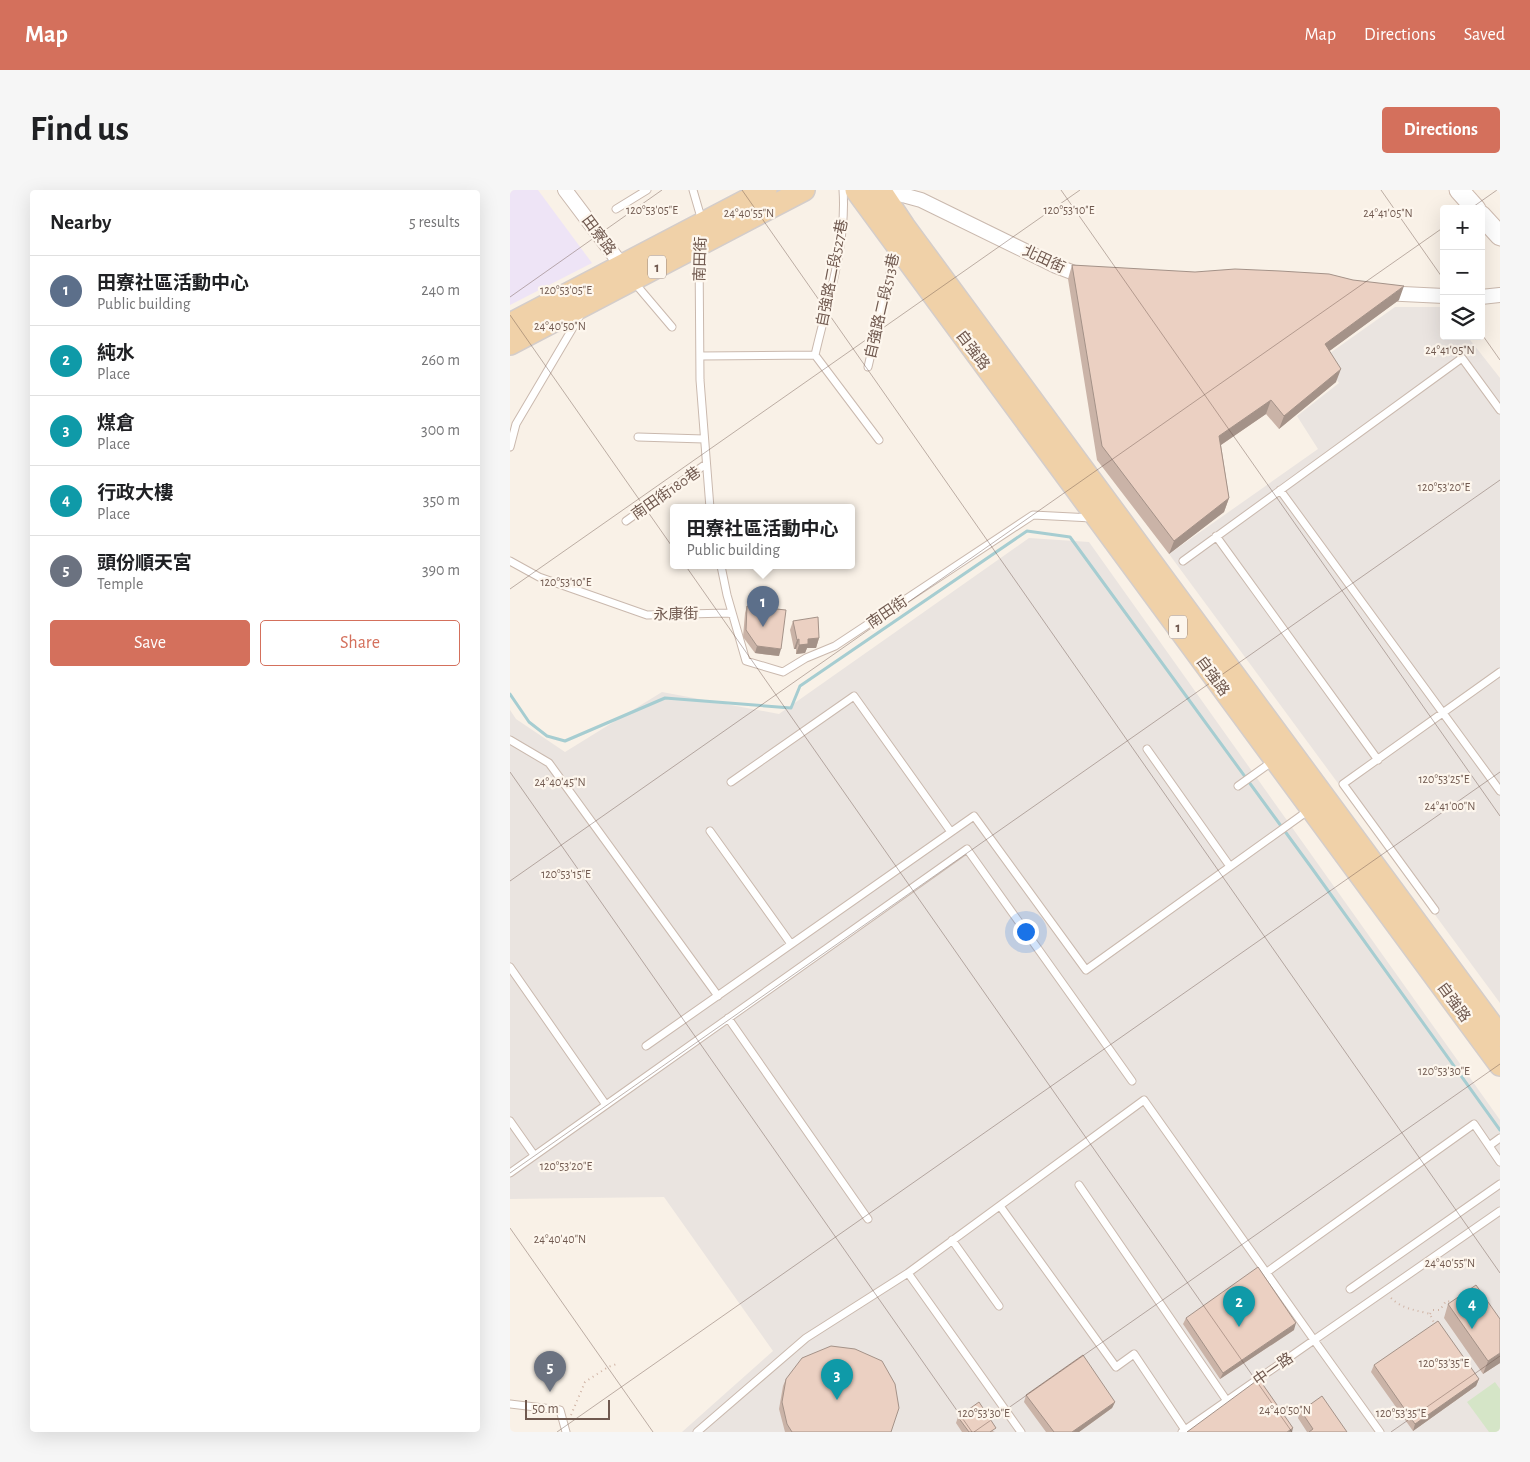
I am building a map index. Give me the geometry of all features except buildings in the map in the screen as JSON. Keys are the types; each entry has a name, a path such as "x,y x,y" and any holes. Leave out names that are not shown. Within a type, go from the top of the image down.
{"main road":[{"name":"1","path":"700,234 766,190"},
{"name":"1","path":"510,324 627,273 700,234 804,190"},
{"name":"自強路","path":"856,190 896,246 1105,514"},
{"path":"1459,190 1472,205"},
{"name":"自強路","path":"894,191 904,226 1275,759 1317,803 1500,1036"},
{"path":"1485,219 1499,234"},
{"name":"1","path":"510,344 588,303 627,273"},
{"name":"自強路","path":"1317,803 1500,1065"}],"street":[{"name":"田寮路","path":"565,190 627,273"},
{"name":"北田街","path":"894,191 921,200 1078,274 1097,276"},
{"path":"1373,294 1440,296"},
{"path":"1485,297 1500,295"}],"lane":[{"path":"616,209 648,190"},
{"name":"南田街","path":"693,190 700,234 700,380 710,504"},
{"name":"自強路二段527巷","path":"814,355 834,276 845,212 843,190"},
{"name":"自強路二段513巷","path":"868,366 896,246"},
{"path":"627,273 672,327"},
{"path":"510,447 516,424 588,303"},
{"path":"700,356 814,355 879,440"},
{"path":"1183,561 1462,358 1500,410"},
{"path":"638,437 704,439"},
{"name":"南田街180巷","path":"626,521 706,464"},
{"path":"1280,490 1500,791"},
{"name":"南田街","path":"722,569 732,614 746,661 783,672 806,658 835,646 1033,515 1105,514"},
{"path":"1216,536 1378,760"},
{"name":"永康街","path":"510,561 539,577 647,615 732,614"},
{"path":"1435,910 1343,784 1500,672"},
{"path":"731,782 854,696 952,832"},
{"path":"510,740 549,763 718,996"},
{"path":"1147,749 1229,866"},
{"path":"1238,786 1275,759"},
{"path":"646,1046 974,816 1086,970 1317,803"},
{"path":"710,831 791,944"},
{"path":"510,1172 967,849 1132,1081"},
{"path":"510,967 606,1105"},
{"path":"728,1018 868,1219"},
{"path":"697,1432 806,1338 908,1273 1144,1100 1380,1432"},
{"path":"510,1121 534,1155"},
{"path":"1266,1272 1474,1124 1500,1162"},
{"path":"1489,1146 1500,1138"},
{"path":"1350,1289 1500,1184"},
{"path":"1079,1185 1227,1401"},
{"path":"1000,1206 1116,1367 1134,1354 1184,1431"},
{"name":"中一路","path":"1184,1431 1500,1211"},
{"path":"952,1240 999,1306"},
{"path":"908,1273 1022,1432"},
{"path":"1257,1380 1262,1388"},
{"path":"510,1404 560,1410 565,1428"}],"path":[{"path":"1385,1291 1397,1304 1430,1314 1439,1329"},
{"path":"1430,1314 1433,1310 1440,1310 1446,1301 1455,1302"},
{"path":"565,1428 585,1382 608,1367 617,1364"}],"shaded area":[{"path":"510,190 538,190 592,263 510,305"},
{"path":"1395,307 1440,307 1440,340 1470,340 1500,378 1500,1003 1169,554 1318,449 1297,416 1339,383 1323,358"},
{"path":"1029,538 1089,542 1500,1120 1500,1432 682,1432 773,1351 664,1197 510,1199 510,710 516,719 565,752 662,692 779,714"}],"green space":[{"path":"1495,1382 1500,1389 1500,1432 1489,1432 1467,1402"}],"waterway":[{"path":"510,694 529,722 547,736 565,741 665,698 791,708 800,686 1027,531 1070,537 1500,1130"}],"place":[{"name":"田寮社區活動中心","path":"763,627"},
{"name":"純水","path":"1239,1327"},
{"name":"行政大樓","path":"1472,1329"},
{"name":"頭份順天宮","path":"550,1392"},
{"name":"煤倉","path":"837,1400"}]}
